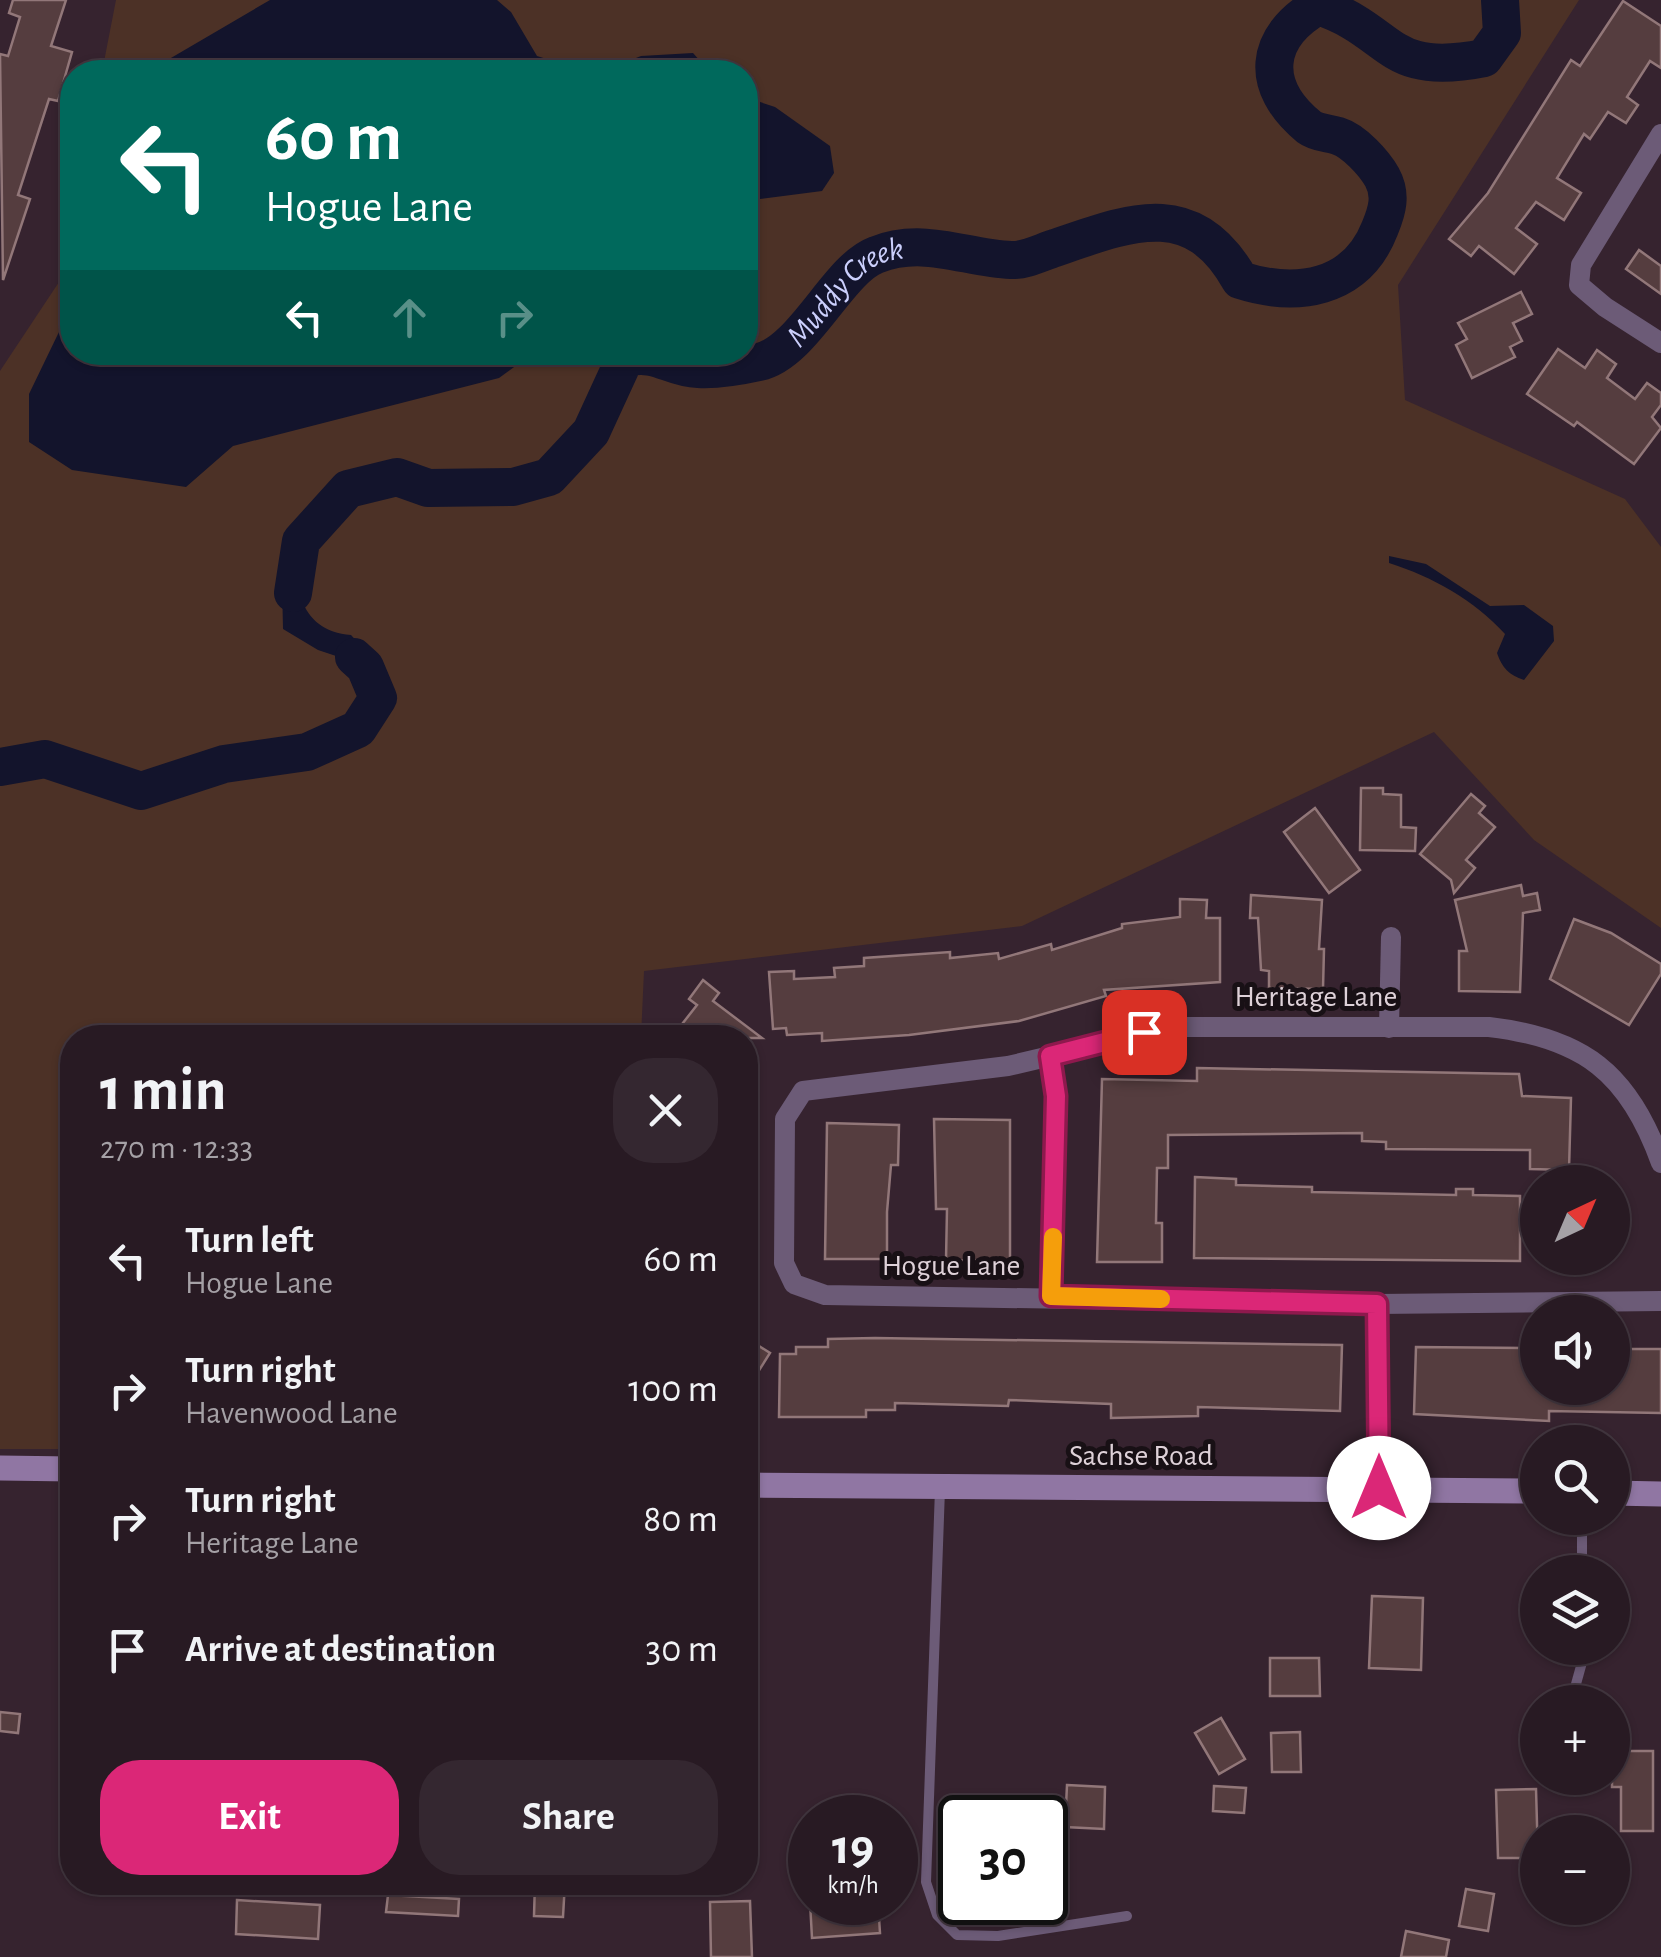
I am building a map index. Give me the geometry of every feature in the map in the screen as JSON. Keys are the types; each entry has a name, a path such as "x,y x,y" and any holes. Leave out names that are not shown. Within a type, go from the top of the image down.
{"main road":[{"path":"0,1468 60,1470"},
{"name":"Sachse Road","path":"758,1485 1520,1491"},
{"path":"1630,1493 1661,1494"}],"street":[{"path":"1661,134 1581,265 1579,285 1604,308 1661,343"},
{"path":"1389,1028 1392,937"},
{"name":"Heritage Lane","path":"794,1098 814,1086 1008,1066 1174,1026 1488,1028 1528,1032 1566,1044 1598,1063 1627,1092 1648,1127 1661,1163"},
{"path":"1050,1056 1056,1096 1051,1296"},
{"name":"Hogue Lane","path":"794,1098 785,1119 783,1252 794,1284 826,1295 1377,1304 1661,1301"},
{"path":"1377,1304 1379,1488"}],"lane":[{"path":"940,1488 926,1868 937,1915 958,1935 998,1936 1127,1916"}],"shaded area":[{"path":"116,0 1579,0 1398,285 1405,400 1625,499 1661,547 1661,928 1534,840 1434,732 1022,926 644,971 642,1025 60,1025 60,1449 0,1449 0,371 60,281 60,365 758,365 758,60 104,60"},
{"path":"270,0 497,0 511,12 537,56 550,60 168,60"},
{"path":"693,53 699,60 631,60"},
{"path":"758,101 775,107 830,146 834,173 822,191 758,199"},
{"path":"60,330 60,365 517,365 499,378 233,446 186,487 72,470 29,442 29,394"},
{"path":"314,538 300,569 302,600 319,624 333,632 351,635 377,663 389,690 378,698 362,698 342,658 318,650 283,629 282,583 292,544"},
{"path":"1389,556 1426,564 1490,606 1524,605 1553,626 1554,641 1524,680 1514,676 1497,653 1505,634 1493,622 1452,591 1389,563"}],"building":[{"path":"13,0 66,0 51,46 72,52 70,60 60,60 58,101 49,99 18,195 30,199 3,280 0,54 8,56 20,17 9,13"},
{"path":"1623,1 1661,26 1661,68 1650,61 1627,97 1638,105 1626,123 1608,112 1590,139 1584,134 1557,178 1581,193 1564,220 1536,202 1516,228 1537,244 1514,274 1479,246 1471,256 1449,239 1488,193 1571,60 1580,66"},
{"path":"1639,250 1661,266 1661,294 1626,269"},
{"path":"1521,292 1532,314 1513,323 1522,341 1510,347 1515,357 1472,378 1456,345 1467,339 1458,323"},
{"path":"1558,349 1585,368 1597,350 1616,364 1607,378 1635,399 1647,383 1661,393 1661,405 1652,417 1661,428 1634,464 1577,422 1574,426 1527,394"},
{"path":"1361,788 1383,788 1383,794 1401,795 1401,827 1416,828 1415,851 1360,850"},
{"path":"1471,794 1485,806 1479,813 1495,827 1466,860 1475,868 1454,893 1451,880 1420,854"},
{"path":"1315,808 1360,870 1329,893 1284,832"},
{"path":"1521,885 1523,896 1537,893 1540,910 1523,913 1520,992 1459,991 1459,951 1467,951 1455,900"},
{"path":"1251,895 1322,900 1319,949 1324,949 1323,989 1269,988 1269,971 1261,970 1258,918 1250,918"},
{"path":"1180,899 1207,900 1206,918 1220,918 1220,982 1104,990 1106,996 1019,1021 909,1035 822,1041 822,1033 787,1035 786,1028 773,1029 769,972 794,971 794,979 835,977 834,968 864,966 864,958 950,952 950,958 998,953 999,959 1051,944 1052,950 1122,928 1122,924 1180,917"},
{"path":"1574,919 1611,933 1661,964 1661,974 1629,1025 1550,979"},
{"path":"703,980 719,993 713,1001 745,1025 681,1025 697,1005 689,999"},
{"path":"1197,1068 1519,1074 1522,1096 1571,1098 1569,1165 1530,1165 1530,1150 1386,1149 1386,1142 1362,1141 1362,1133 1168,1135 1168,1168 1157,1168 1156,1223 1162,1223 1162,1262 1097,1262 1102,1079 1197,1081"},
{"path":"934,1119 1010,1120 1010,1261 946,1260 947,1209 936,1209"},
{"path":"827,1123 899,1125 898,1165 891,1165 887,1259 825,1259"},
{"path":"1195,1177 1236,1179 1236,1185 1312,1187 1312,1192 1456,1195 1456,1189 1473,1189 1473,1195 1520,1196 1520,1261 1194,1258"},
{"path":"828,1339 1342,1345 1340,1411 1198,1407 1198,1416 1111,1418 1111,1404 1009,1400 1008,1406 895,1403 895,1410 866,1410 866,1417 779,1417 780,1354 796,1354 796,1347 828,1347"},
{"path":"758,1345 770,1353 758,1372"},
{"path":"1416,1347 1520,1348 1520,1405 1630,1405 1630,1349 1661,1349 1661,1413 1549,1411 1549,1421 1414,1414"},
{"path":"1372,1596 1423,1598 1421,1670 1369,1668"},
{"path":"1270,1658 1319,1658 1320,1696 1270,1696"},
{"path":"0,1712 20,1714 18,1733 0,1731"},
{"path":"1221,1718 1245,1759 1219,1774 1195,1733"},
{"path":"1300,1732 1301,1772 1272,1772 1271,1733"},
{"path":"1630,1751 1653,1751 1653,1831 1630,1831 1630,1815 1621,1815 1621,1795 1630,1795"},
{"path":"1067,1785 1105,1787 1104,1829 1068,1827"},
{"path":"1214,1786 1246,1788 1244,1813 1213,1811"},
{"path":"1520,1789 1520,1795 1536,1795 1537,1815 1520,1815 1520,1858 1498,1858 1496,1790"},
{"path":"1466,1889 1494,1894 1488,1931 1459,1926"},
{"path":"388,1895 459,1899 458,1916 386,1912"},
{"path":"535,1895 564,1895 563,1917 534,1916"},
{"path":"237,1900 320,1905 318,1939 236,1934"},
{"path":"750,1901 752,1957 711,1957 710,1902"},
{"path":"811,1925 879,1925 880,1933 812,1938"},
{"path":"1406,1931 1449,1940 1446,1957 1401,1957"}],"waterway":[{"name":"Muddy Creek","path":"758,362 790,343 862,263 876,255 910,247 1016,260 1109,230 1158,223 1181,226 1202,236 1222,253 1240,280 1303,288 1340,276 1369,249 1385,215 1387,190 1378,171 1357,147 1309,127 1293,111 1276,79 1278,47 1300,18 1318,6 1343,16 1408,57 1451,63 1484,58 1502,33 1500,0"},
{"name":"Muddy Creek","path":"293,593 301,541 348,489 397,477 428,488 513,487 549,477 591,432 622,365"},
{"name":"Muddy Creek","path":"676,365 698,369 741,365"},
{"name":"Muddy Creek","path":"0,767 45,759 141,791 224,764 307,752 358,729 378,698 365,667 354,657"}],"slow traffic":[{"path":"1053,1237 1051,1296 1161,1299"}],"route":[{"path":"1144,1032 1050,1056 1056,1096 1051,1296 1377,1304 1379,1488"}]}
